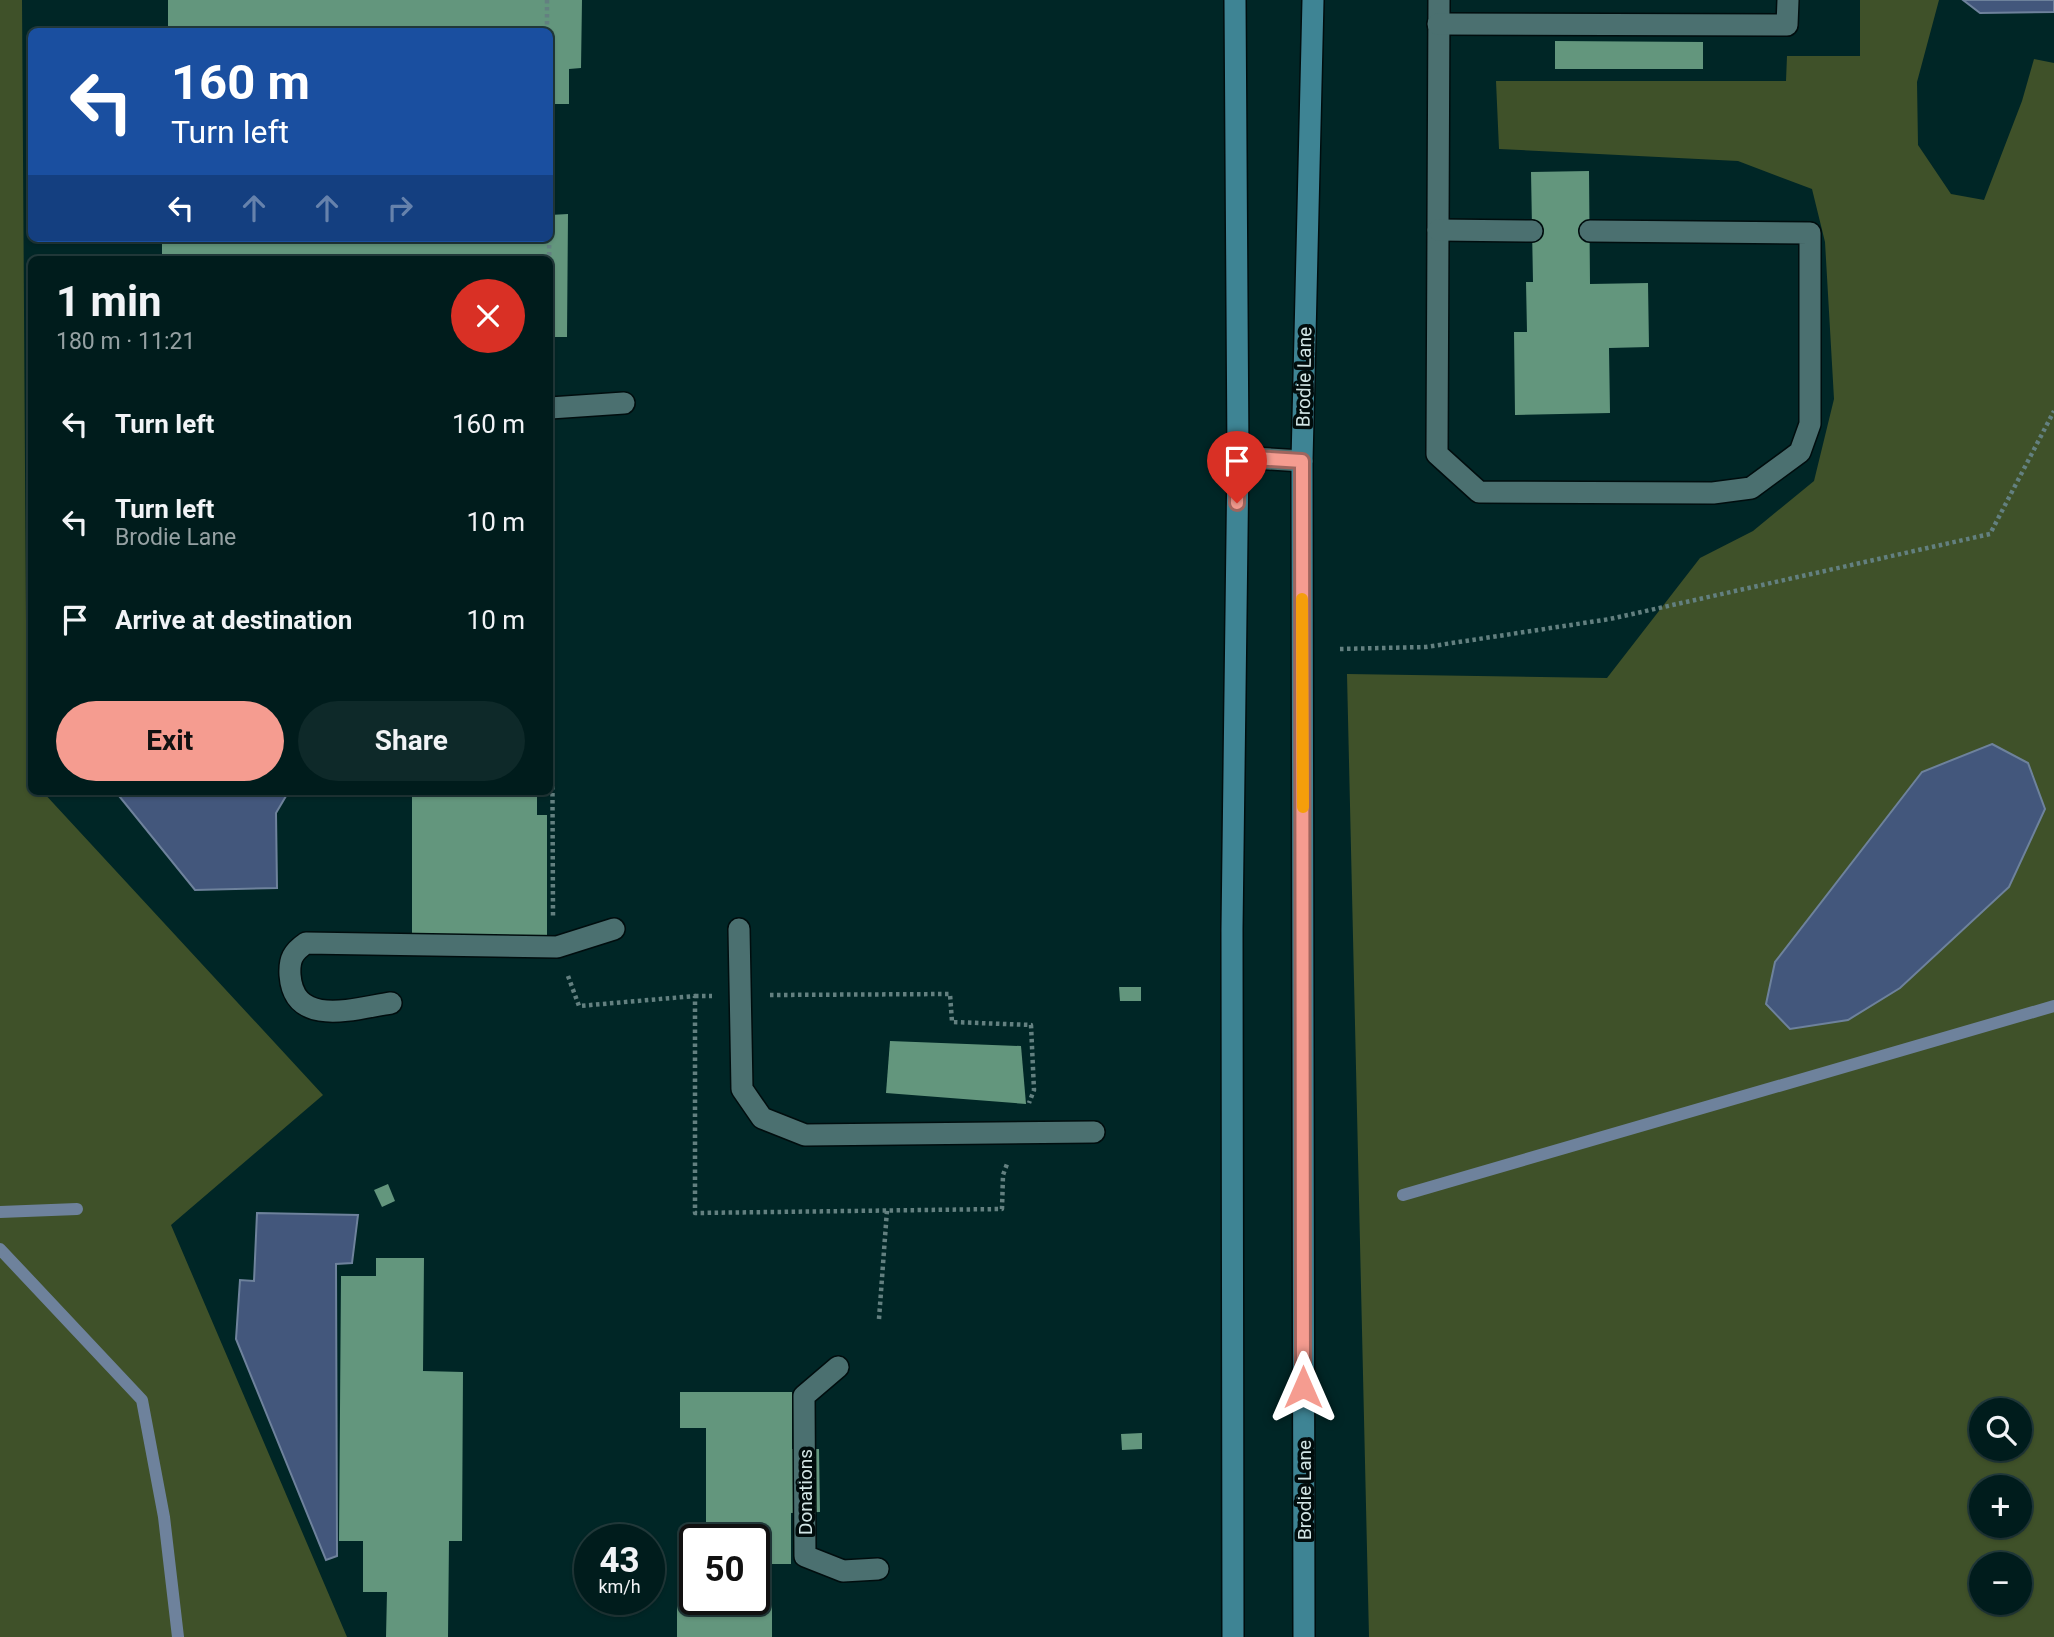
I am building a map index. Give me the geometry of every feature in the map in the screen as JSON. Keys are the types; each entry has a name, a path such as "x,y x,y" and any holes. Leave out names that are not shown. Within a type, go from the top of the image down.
{"main road":[{"path":"1233,1637 1232,929 1238,457 1235,0"},
{"name":"Brodie Lane","path":"1304,1637 1302,461 1313,0"}],"lane":[{"path":"1438,0 1437,454 1479,492 1713,493 1751,488 1800,452 1810,424 1811,233 1590,231"},
{"path":"1438,24 1787,25 1788,0"},
{"path":"1438,230 1532,230"},
{"path":"553,408 624,403"},
{"path":"1238,457 1302,461"},
{"path":"391,1003 324,1013 308,1008 294,992 292,985 290,962 294,951 306,943 557,947 614,929"},
{"path":"738,929 742,1089 762,1118 805,1135 1094,1132"},
{"name":"Donations","path":"838,1367 804,1396 805,1556 843,1571 878,1569"}],"path":[{"path":"547,0 547,28"},
{"path":"1340,649 1426,647 1610,619 1990,534 2054,411"},
{"path":"552,795 553,937 579,1006 695,996 950,994 952,1022 1031,1025 1034,1090 1003,1175 1002,1209 695,1213 695,996"},
{"path":"879,1319 887,1210"}],"green space":[{"path":"0,0 22,0 28,795 46,795 323,1095 171,1225 347,1637 0,1637"},
{"path":"1860,0 1939,0 1917,82 1918,145 1951,194 1984,200 2022,101 2034,59 2054,63 2054,1637 1369,1637 1347,674 1607,678 1700,558 1753,531 1814,481 1834,399 1825,242 1812,189 1738,161 1499,149 1496,81 1786,81 1787,56 1860,56"}],"water":[{"path":"1963,0 2054,0 2054,12 1980,13"},
{"path":"1992,744 2028,763 2045,809 2009,887 1900,988 1848,1020 1790,1029 1766,1004 1775,962 1922,772"},
{"path":"118,795 287,795 276,813 277,888 195,890"},
{"path":"257,1213 358,1215 352,1263 336,1264 337,1556 326,1560 236,1339 240,1280 254,1281"}],"building":[{"path":"168,0 582,0 581,68 569,69 569,104 555,104 555,114 553,28 168,28"},
{"path":"1555,41 1703,42 1703,69 1555,69"},
{"path":"1589,171 1590,284 1648,283 1649,347 1609,348 1610,413 1515,415 1514,332 1527,332 1526,282 1533,282 1531,172"},
{"path":"568,214 567,337 553,337 553,256 162,256 162,242 553,242 553,215"},
{"path":"412,795 537,795 537,815 547,815 547,942 412,936"},
{"path":"1119,987 1141,987 1141,1001 1120,1001"},
{"path":"890,1041 1021,1046 1026,1104 886,1093"},
{"path":"388,1184 395,1201 382,1207 374,1190"},
{"path":"376,1258 424,1258 423,1371 463,1372 462,1541 449,1541 448,1637 386,1637 387,1592 363,1592 363,1541 339,1541 341,1276 376,1276"},
{"path":"680,1392 792,1392 792,1449 819,1449 820,1512 791,1513 791,1564 772,1564 772,1637 677,1637 677,1535 679,1615 770,1615 770,1524 706,1524 706,1428 680,1428"},
{"path":"1142,1433 1142,1449 1122,1450 1121,1434"}],"waterway":[{"path":"1403,1195 2054,1006"},
{"path":"0,1212 77,1209"},
{"path":"0,1249 142,1400 164,1517 178,1637"}],"slow traffic":[{"path":"1302,599 1303,807"}],"route":[{"path":"1237,503 1238,457 1302,461 1303,1387"}]}
